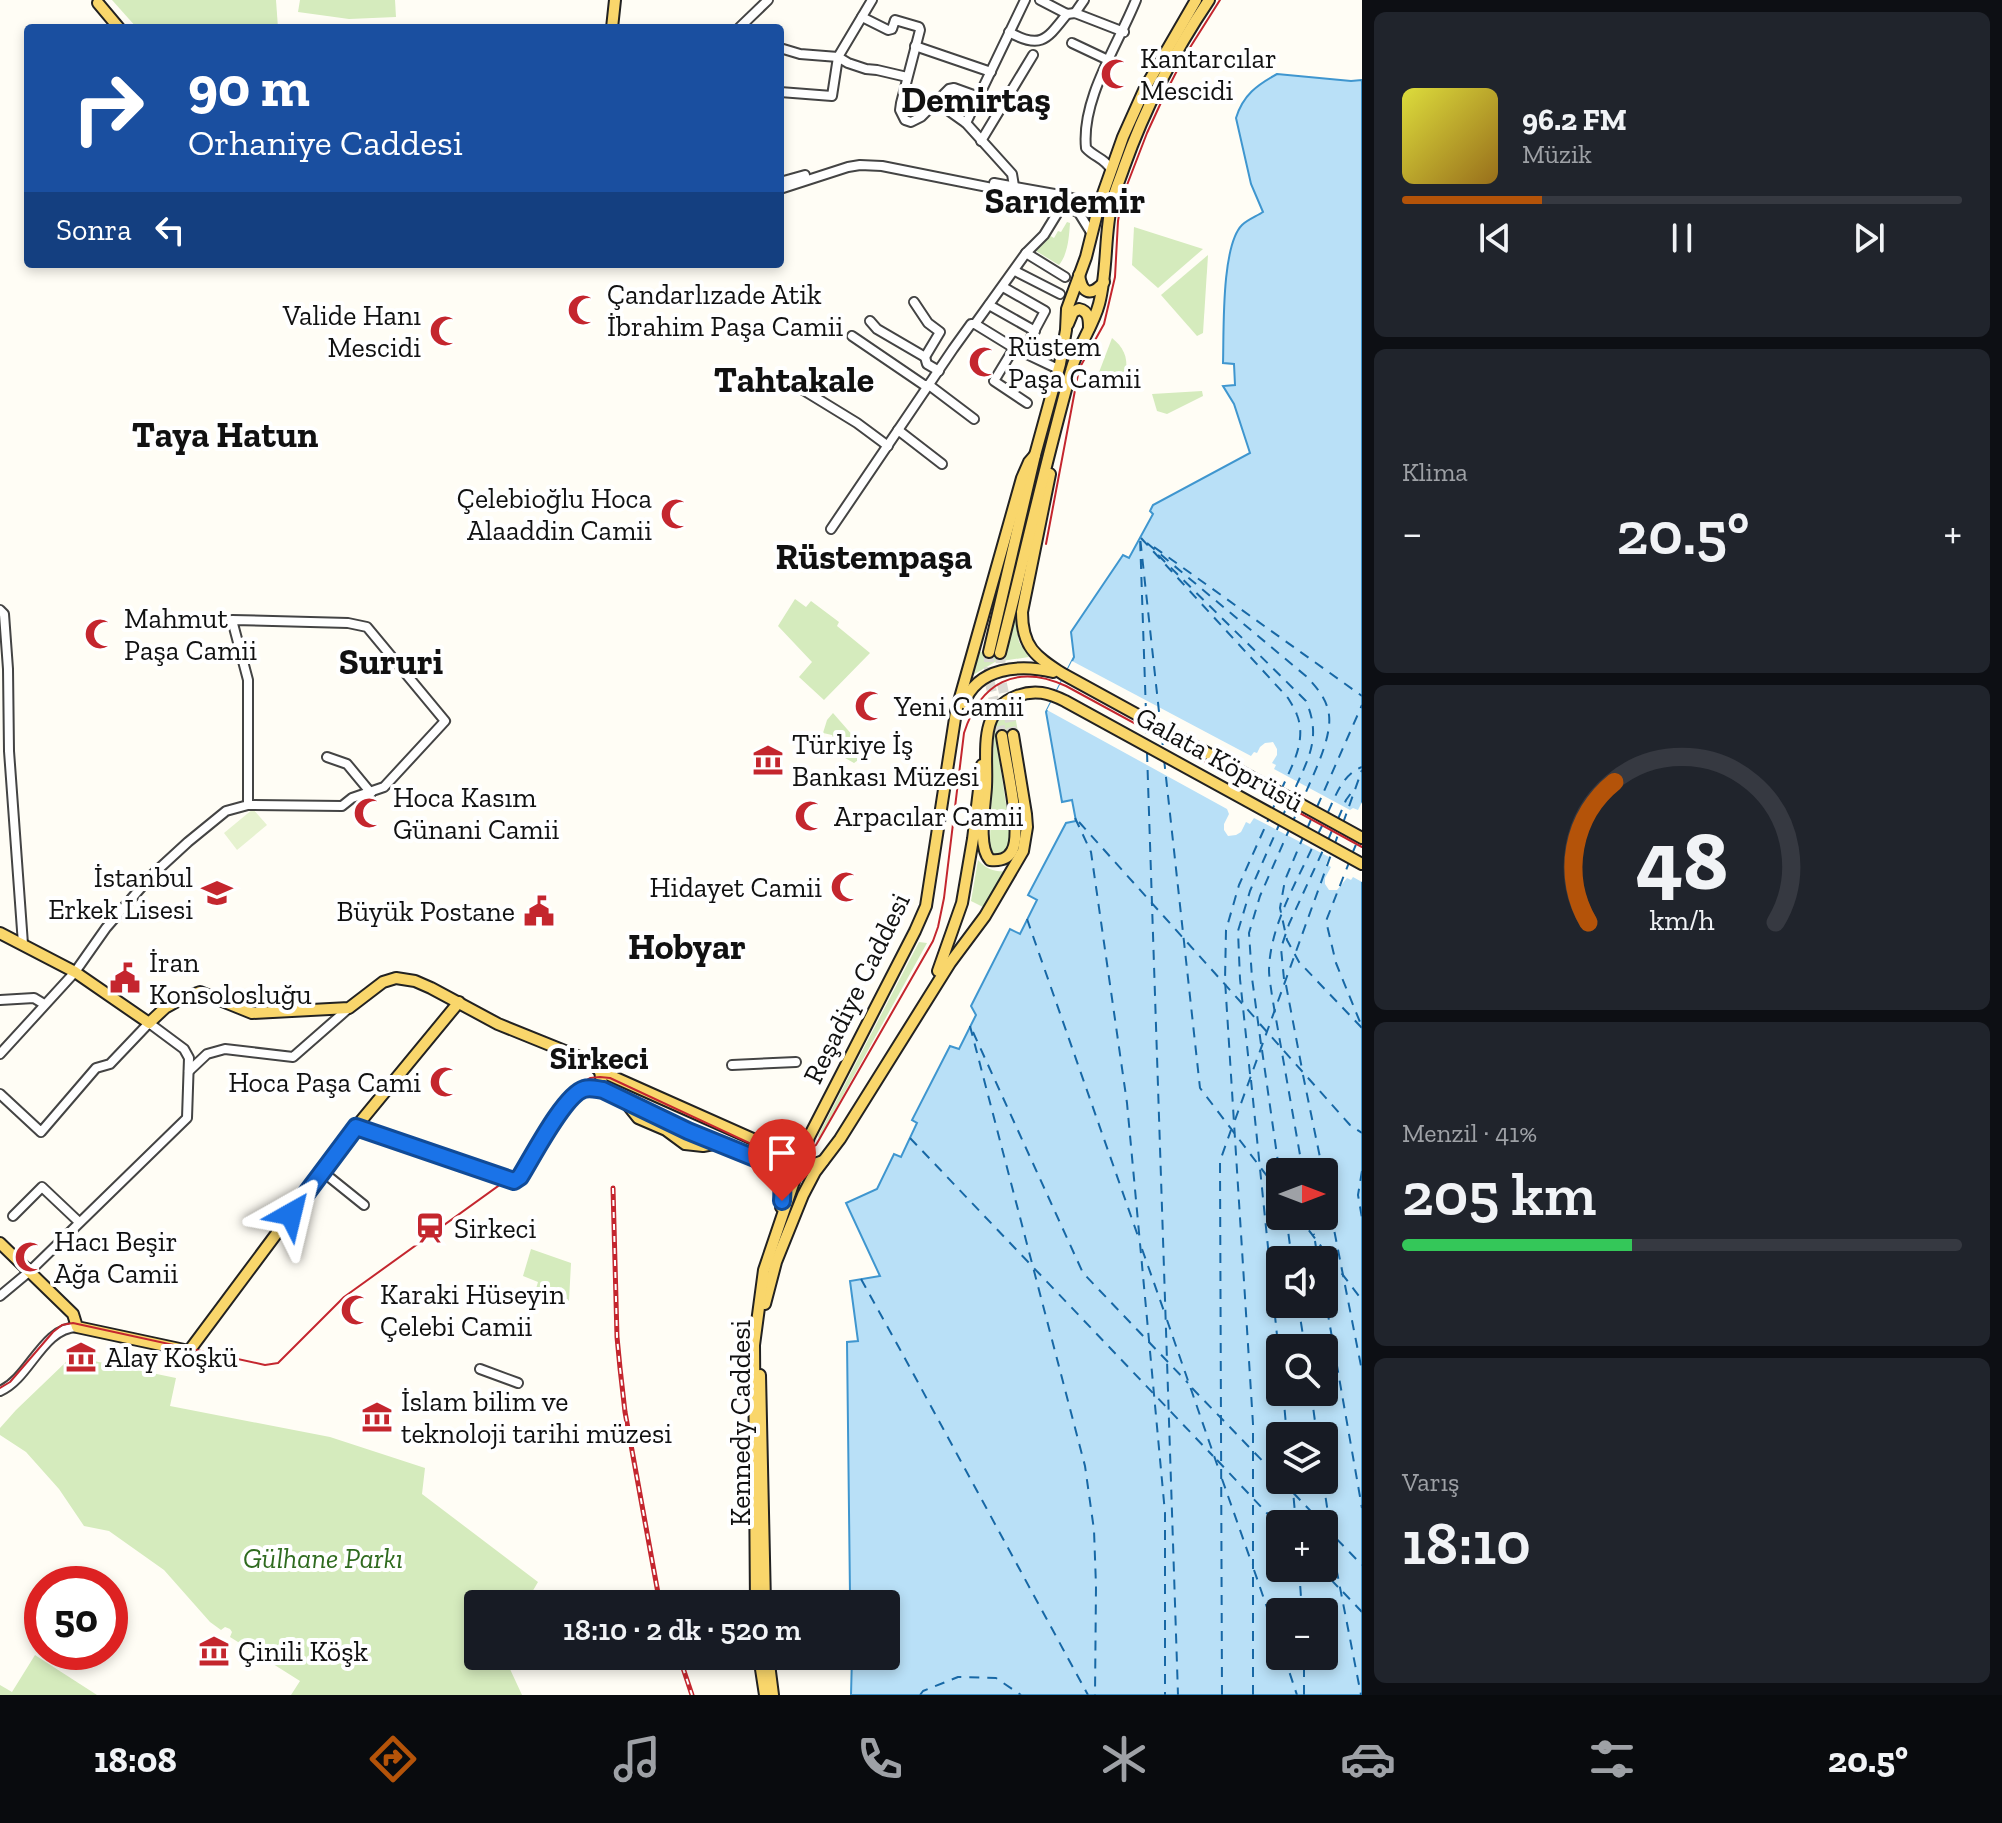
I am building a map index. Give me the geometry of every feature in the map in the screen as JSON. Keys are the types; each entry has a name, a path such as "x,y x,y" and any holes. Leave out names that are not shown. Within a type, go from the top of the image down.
{"main road":[{"path":"612,24 615,0"},
{"path":"1196,0 1145,88 1122,155 1112,203 1104,282 1095,317 1072,366 995,652 1035,455 1060,364 1067,309 1086,257 1099,205 1111,170 1122,155 1209,0"},
{"path":"98,3 116,24"},
{"path":"1099,205 1108,234"},
{"path":"1079,273 1081,286 1088,292 1104,282"},
{"path":"1066,330 1073,312 1079,309 1089,317 1089,330"},
{"path":"1056,432 1022,612 1022,626 1034,653 1063,674"},
{"path":"953,728 1022,478 1035,455"},
{"path":"953,728 969,692 996,673 1023,667 1063,674"},
{"name":"Galata Köprüsü","path":"1063,674 1362,838"},
{"name":"Galata Köprüsü","path":"986,751 990,718 1004,702 1029,692 1046,693 1362,864"},
{"name":"Reşadiye Caddesi","path":"798,1170 809,1137 926,906 953,728"},
{"path":"925,1002 985,916 1023,851 1026,814 1007,736 1016,830 1014,847 1001,860 990,860 986,856 986,751"},
{"path":"925,1002 948,949 962,903 986,751"},
{"path":"0,933 75,972 149,1023 174,1003 200,992 252,1013 349,1008 383,982 396,978 415,981 498,1024 587,1060 600,1071 777,1149 798,1145 809,1137"},
{"path":"1,1245 73,1314 77,1327 189,1351 356,1127 459,1002"},
{"name":"Reşadiye Caddesi","path":"826,1159 925,1002"},
{"path":"600,1071 603,1090 688,1131 772,1165 798,1170 826,1159"},
{"name":"Kennedy Caddesi","path":"765,1590 761,1332 776,1262 807,1186 826,1159"},
{"path":"772,1165 782,1179 782,1216"},
{"name":"Kennedy Caddesi","path":"756,1590 754,1345 764,1270 798,1170"},
{"path":"754,1345 761,1332"},
{"path":"761,1670 765,1695"},
{"path":"770,1670 773,1695"}],"street":[{"path":"743,24 768,0"},
{"path":"784,92 832,96 838,57 872,0"},
{"path":"966,123 1025,0"},
{"path":"1040,0 1124,32"},
{"path":"1009,32 1024,41 1043,39 1084,0"},
{"path":"1111,170 1108,163 1086,148 1089,111 1101,72 1124,32 1136,0"},
{"path":"862,17 888,30 892,29 895,20 919,27 900,110 905,120 911,122 921,117 949,89 979,97"},
{"path":"1072,43 1108,60"},
{"path":"915,46 991,72"},
{"path":"784,49 800,54 838,57 866,69 907,77"},
{"path":"981,141 1033,55"},
{"path":"935,101 966,123 1012,174 1014,186"},
{"path":"784,181 852,162 870,161 1014,186 1099,205"},
{"path":"784,188 848,167 882,166 1046,198 1079,213 1092,234"},
{"path":"831,529 929,385 1026,253 1044,235 1063,204"},
{"path":"1026,253 1065,277"},
{"path":"1015,271 1060,294"},
{"path":"1003,287 1045,311 1035,331 994,381 1027,403"},
{"path":"914,302 928,323 940,332 925,357"},
{"path":"989,305 1035,331"},
{"path":"870,321 877,329 925,357 927,364 939,371"},
{"path":"973,324 1054,367"},
{"path":"852,336 924,385 929,385 974,419"},
{"path":"795,385 888,446"},
{"path":"898,430 942,464"},
{"path":"1,610 4,614 8,669 9,751 23,944"},
{"path":"0,1054 75,972 106,928 151,876 226,811 248,805 342,806 352,798 384,787 445,721 367,627 345,623 232,620 248,680 248,805"},
{"path":"327,757 347,764 371,793"},
{"path":"0,1000 34,998 44,1004"},
{"path":"189,1072 207,1054 225,1049 293,1057 349,1008"},
{"path":"0,1296 30,1271 187,1118 189,1058 184,1049 149,1023 110,1064 96,1068 41,1132 1,1098"},
{"path":"732,1065 796,1062"},
{"path":"356,1127 514,1181 520,1177 565,1104 576,1093 589,1088 603,1090"},
{"path":"323,1172 364,1205"},
{"path":"13,1216 42,1187 79,1222"},
{"path":"0,1391 15,1380 54,1335 65,1328 77,1327"},
{"path":"480,1369 518,1383"}],"green space":[{"path":"112,0 276,0 278,24 133,24"},
{"path":"300,0 395,0 396,17 349,19 298,12"},
{"path":"1067,222 1070,223 1068,245 1059,265 1036,251 1049,235 1054,238 1058,231 1061,232"},
{"path":"1134,227 1203,249 1158,288 1132,265"},
{"path":"1208,255 1203,333 1197,336 1161,295"},
{"path":"1112,338 1124,352 1126,372 1110,377 1098,375"},
{"path":"1202,391 1203,396 1167,414 1157,411 1152,394"},
{"path":"795,599 806,607 811,601 839,622 837,626 870,653 824,700 799,677 812,662 778,626"},
{"path":"1015,616 1019,642 1029,657 995,662 973,675 978,652 1007,652"},
{"path":"1013,704 1018,732 996,738 1011,837 1006,853 1001,856 991,851 990,839 994,736 999,717"},
{"path":"833,713 868,753 854,763 829,749 835,742 832,735 823,733"},
{"path":"253,809 267,825 237,850 224,833"},
{"path":"978,860 992,870 1010,871 983,907 971,901"},
{"path":"919,942 927,943 819,1139 818,1136"},
{"path":"531,1249 571,1263 569,1301 533,1299 538,1282 523,1276"},
{"name":"Gülhane Parkı","path":"89,1360 176,1378 170,1406 330,1437 425,1468 422,1494 538,1582 533,1590 464,1590 464,1670 510,1670 522,1695 291,1695 300,1681 230,1637 230,1629 225,1627 221,1630 210,1622 164,1570 109,1531 84,1526 59,1489 26,1452 0,1435 0,1428 16,1410 66,1362 71,1368 87,1365"},
{"path":"26,1670 58,1670 97,1695 0,1695 0,1685 12,1692"}],"water":[{"path":"1277,74 1362,80 1362,1695 851,1695 852,1670 900,1670 900,1590 850,1590 847,1342 858,1341 850,1281 880,1276 846,1203 877,1189 894,1154 901,1157 917,1123 912,1120 950,1046 959,1049 976,1015 971,1006 1010,929 1020,934 1037,900 1028,895 1066,823 1076,821 1072,800 1062,802 1046,712 1074,657 1071,632 1123,555 1129,558 1153,514 1150,511 1153,505 1250,453 1234,404 1223,386 1235,385 1234,364 1223,363 1225,291 1230,251 1242,225 1263,212 1251,184 1236,118 1247,97"}],"pier":[{"path":"1072,661 1251,756 1265,743 1273,742 1277,749 1272,763 1276,765 1274,769 1350,810 1358,810 1362,802 1362,882 1353,877 1351,880 1347,878 1337,890 1329,890 1325,878 1331,867 1326,864 1329,857 1254,818 1250,824 1246,822 1241,832 1228,836 1224,830 1229,814 1227,809 1047,710"}],"ferry route":[{"path":"1146,713 1140,537 1160,721"},
{"path":"1141,538 1293,706 1300,724 1299,743 1282,788"},
{"path":"1147,543 1307,677 1321,694 1329,715 1329,725 1320,758 1303,799"},
{"path":"1154,547 1362,696"},
{"path":"1158,555 1306,701 1311,714 1313,737 1308,759 1293,793"},
{"path":"1317,807 1362,705"},
{"path":"1146,724 1147,741"},
{"path":"1162,735 1163,749"},
{"path":"1147,752 1178,1695"},
{"path":"1164,759 1200,1088 1266,1175"},
{"path":"1328,812 1345,780 1362,767"},
{"path":"1343,823 1362,770"},
{"path":"1338,819 1354,789"},
{"path":"1272,810 1278,798"},
{"path":"1283,815 1289,803"},
{"path":"1293,821 1299,808"},
{"path":"1253,1695 1253,1424 1225,980 1226,930 1239,885 1270,816"},
{"path":"1307,829 1312,817"},
{"path":"1075,818 1091,852 1127,1103 1165,1513 1165,1695"},
{"path":"1079,822 1256,1019"},
{"path":"1318,834 1324,822"},
{"path":"1250,1074 1238,931 1250,891 1279,825"},
{"path":"1328,840 1333,828"},
{"path":"1334,846 1340,829"},
{"path":"1261,1044 1249,933 1260,896 1289,830"},
{"path":"1304,835 1285,880 1280,908 1287,940 1299,962 1362,1028"},
{"path":"1352,854 1357,842"},
{"path":"1301,1158 1269,970 1279,921 1314,844"},
{"path":"1284,979 1281,948 1325,846"},
{"path":"1235,1120 1332,852"},
{"path":"1350,860 1326,921 1336,963 1362,1027"},
{"path":"1027,919 1139,1239"},
{"path":"1286,985 1302,1069"},
{"path":"1260,1024 1350,1125 1362,1133"},
{"path":"970,1026 1085,1466 1094,1530 1095,1695"},
{"path":"973,1032 1083,1273 1188,1383"},
{"path":"1262,1050 1277,1158"},
{"path":"1303,1075 1320,1158"},
{"path":"1251,1080 1277,1334"},
{"path":"1222,1695 1220,1161 1231,1130"},
{"path":"910,1138 1213,1456"},
{"path":"1362,1171 1358,1195 1362,1218"},
{"path":"1288,1230 1290,1246"},
{"path":"1309,1230 1362,1300"},
{"path":"1313,1230 1314,1235"},
{"path":"1334,1230 1362,1371"},
{"path":"1315,1241 1316,1246"},
{"path":"1142,1249 1165,1314"},
{"path":"861,1279 1088,1695"},
{"path":"1300,1318 1303,1334"},
{"path":"1329,1318 1362,1508"},
{"path":"1167,1320 1220,1473"},
{"path":"1192,1388 1266,1465"},
{"path":"1284,1406 1286,1422"},
{"path":"1313,1406 1315,1422"},
{"path":"1217,1460 1266,1512"},
{"path":"1222,1479 1252,1564"},
{"path":"1293,1494 1295,1510"},
{"path":"1294,1494 1310,1510"},
{"path":"1325,1494 1361,1695"},
{"path":"1338,1540 1362,1565"},
{"path":"1254,1570 1266,1605"},
{"path":"1300,1582 1301,1598"},
{"path":"1333,1582 1338,1587"},
{"path":"1343,1592 1362,1612"},
{"path":"1289,1670 1297,1695"},
{"path":"1304,1670 1304,1695"},
{"path":"920,1695 958,1677 996,1678 1021,1695"}],"tunnel":[{"path":"989,652 989,679 1002,736"},
{"path":"1000,653 1002,684 1013,735"}],"tram line":[{"path":"1046,544 1079,369 1104,324 1115,277 1122,198 1164,96 1220,0"},
{"path":"0,1388 10,1382 53,1332 62,1325 73,1323 265,1365 278,1363 344,1297 515,1174 562,1100 590,1078 610,1078 775,1155 797,1154 816,1145 933,941 944,898 964,733 980,701 1002,682 1031,677 1066,686 1362,847"}],"railway":[{"path":"613,1188 620,1368 657,1590"},
{"path":"684,1670 692,1695"}],"place":[{"name":"Kantarcılar Mescidi","path":"1116,74"},
{"name":"Çandarlızade Atik İbrahim Paşa Camii","path":"583,310"},
{"name":"Valide Hanı Mescidi","path":"445,331"},
{"name":"Rüstem Paşa Camii","path":"984,362"},
{"name":"Çelebioğlu Hoca Alaaddin Camii","path":"676,514"},
{"name":"Mahmut Paşa Camii","path":"100,634"},
{"name":"Yeni Camii","path":"870,706"},
{"name":"Türkiye İş Bankası Müzesi","path":"768,760"},
{"name":"Hoca Kasım Günani Camii","path":"369,813"},
{"name":"Arpacılar Camii","path":"810,816"},
{"name":"Hidayet Camii","path":"846,887"},
{"name":"İstanbul Erkek Lisesi","path":"217,893"},
{"name":"Büyük Postane","path":"539,911"},
{"name":"İran Konsolosluğu","path":"125,978"},
{"name":"Hoca Paşa Cami","path":"445,1082"},
{"name":"Sirkeci","path":"430,1228"},
{"name":"Hacı Beşir Ağa Camii","path":"30,1257"},
{"name":"Karaki Hüseyin Çelebi Camii","path":"356,1310"},
{"name":"Alay Köşkü","path":"81,1357"},
{"name":"İslam bilim ve teknoloji tarihi müzesi","path":"377,1417"},
{"name":"Çinili Köşk","path":"214,1651"}],"district":[{"name":"Demirtaş","path":"976,99"},
{"name":"Sarıdemir","path":"1065,200"},
{"name":"Tahtakale","path":"794,379"},
{"name":"Taya Hatun","path":"225,434"},
{"name":"Rüstempaşa","path":"874,556"},
{"name":"Sururi","path":"391,661"},
{"name":"Hobyar","path":"687,946"},
{"name":"Sirkeci","path":"599,1058"}],"route":[{"path":"291,1214 356,1127 514,1181 520,1177 565,1104 576,1093 589,1088 603,1090 688,1131 772,1165 782,1179 782,1201"}]}
